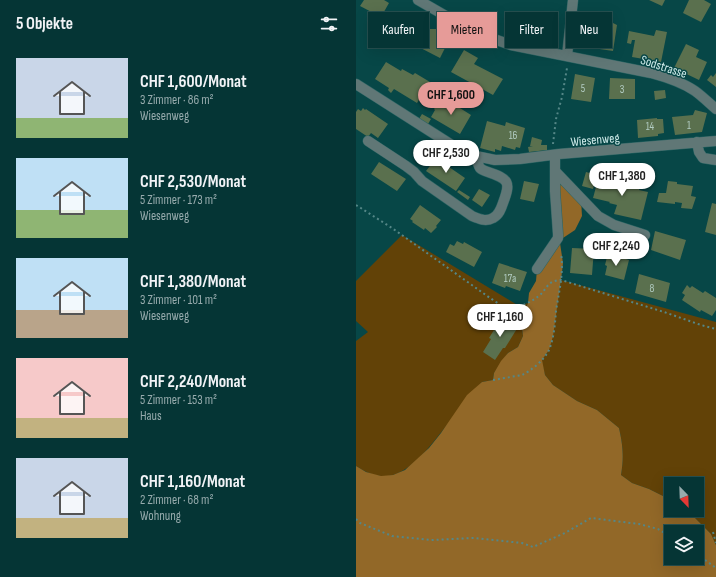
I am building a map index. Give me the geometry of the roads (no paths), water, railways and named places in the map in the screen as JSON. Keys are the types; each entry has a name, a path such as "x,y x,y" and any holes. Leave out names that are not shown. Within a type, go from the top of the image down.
{"street":[{"name":"Sodstrasse","path":"418,0 465,27 511,45 663,76 695,91 716,109"},
{"path":"568,56 573,0"},
{"name":"Wiesenweg","path":"356,84 458,149 476,156 494,160 520,159 716,141"},
{"path":"368,141 406,166 422,181 472,216 479,219 488,220 500,211 507,193 507,182 500,176 484,171 480,168 476,156"},
{"path":"697,142 699,152 703,158 716,160"},
{"path":"537,269 558,238 555,191 555,155"},
{"path":"555,171 598,216 614,225 645,235"}]}
